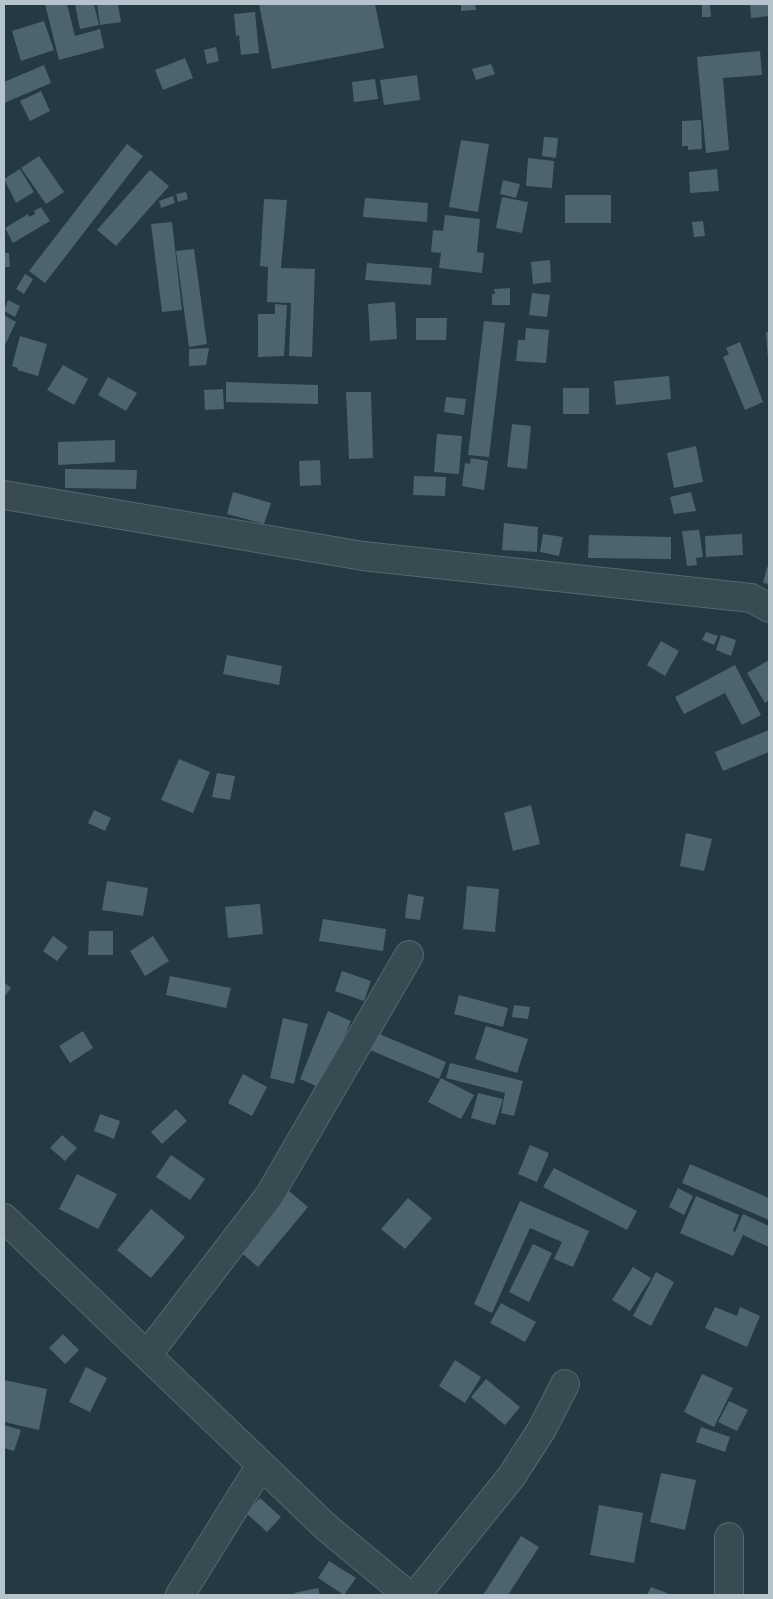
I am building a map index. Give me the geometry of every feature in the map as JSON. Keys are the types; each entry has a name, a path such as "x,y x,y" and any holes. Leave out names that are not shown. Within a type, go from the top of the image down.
{"street":[{"path":"4,495 363,556 751,598 769,608"},
{"path":"147,1355 269,1196 409,955"},
{"path":"4,1218 326,1527 408,1595"},
{"path":"416,1595 512,1477 542,1429 565,1384"},
{"path":"180,1595 262,1465"},
{"path":"729,1537 729,1595"}],"building":[{"path":"45,4 67,4 75,36 100,29 104,48 59,60"},
{"path":"75,4 94,4 99,25 80,29"},
{"path":"97,4 118,4 121,22 100,25"},
{"path":"259,4 375,4 384,48 272,69"},
{"path":"461,4 475,4 476,10 461,11"},
{"path":"750,4 769,4 769,16 751,18"},
{"path":"702,5 710,5 711,17 702,17"},
{"path":"255,12 259,53 241,55 239,35 236,36 234,14"},
{"path":"44,21 54,50 21,61 12,31"},
{"path":"216,47 219,61 207,64 204,50"},
{"path":"760,51 762,75 723,78 729,150 706,153 697,57"},
{"path":"185,58 193,78 163,90 155,70"},
{"path":"491,64 495,74 476,80 472,69"},
{"path":"44,65 51,83 4,103 4,82"},
{"path":"417,75 420,100 384,105 380,80"},
{"path":"375,79 378,99 354,102 352,82"},
{"path":"41,91 50,111 30,121 20,101"},
{"path":"701,120 702,149 688,150 688,146 682,146 682,121"},
{"path":"544,137 558,138 556,158 542,156"},
{"path":"461,140 489,144 478,212 449,207"},
{"path":"127,144 143,156 45,283 29,271"},
{"path":"39,156 64,192 46,204 21,168"},
{"path":"528,158 554,161 552,188 526,186"},
{"path":"20,169 34,192 16,203 4,179"},
{"path":"717,169 719,191 690,193 689,172"},
{"path":"150,170 169,186 116,246 97,230"},
{"path":"503,180 520,184 516,198 500,194"},
{"path":"186,192 188,199 178,202 176,194"},
{"path":"565,195 611,195 611,223 565,223"},
{"path":"173,196 175,203 161,208 159,201"},
{"path":"502,197 528,202 522,233 496,228"},
{"path":"365,198 428,203 427,222 363,217"},
{"path":"264,199 287,200 281,268 315,269 312,357 289,356 291,303 267,302 268,267 260,266"},
{"path":"41,207 50,221 13,243 5,228 28,214 29,217 35,214 34,211"},
{"path":"445,215 480,219 477,252 484,253 482,273 439,268 441,253 431,252 433,230 443,231"},
{"path":"703,221 705,236 694,237 692,222"},
{"path":"172,222 182,310 162,312 151,224"},
{"path":"194,249 207,344 189,347 176,251"},
{"path":"4,253 9,253 10,267 4,267"},
{"path":"550,260 551,282 533,284 531,262"},
{"path":"367,263 432,268 431,285 365,280"},
{"path":"25,274 33,279 24,294 16,289"},
{"path":"510,288 510,305 492,305 492,294 495,294 494,289"},
{"path":"532,293 550,295 547,317 529,315"},
{"path":"8,300 20,306 15,317 4,311"},
{"path":"395,302 397,339 370,341 368,304"},
{"path":"275,304 287,305 284,356 258,357 258,314 275,314"},
{"path":"4,315 16,322 4,347"},
{"path":"416,318 447,318 446,340 416,340"},
{"path":"484,321 505,323 489,457 468,455"},
{"path":"526,328 549,330 546,363 516,361 518,340 525,340"},
{"path":"766,332 769,332 769,360 768,360"},
{"path":"20,336 47,344 38,376 17,370 18,368 12,366"},
{"path":"740,342 763,402 745,410 723,357 729,354 726,348"},
{"path":"209,348 206,365 189,366 189,349"},
{"path":"63,365 88,379 74,405 47,390"},
{"path":"669,376 671,399 616,405 614,381"},
{"path":"108,377 137,393 126,411 98,395"},
{"path":"226,382 318,385 318,404 226,402"},
{"path":"563,388 589,388 589,414 563,414"},
{"path":"223,389 224,409 205,410 204,390"},
{"path":"346,392 371,392 373,458 349,459"},
{"path":"446,397 466,399 464,415 444,412"},
{"path":"512,424 531,426 527,469 507,467"},
{"path":"437,434 462,436 459,474 434,472"},
{"path":"115,440 115,462 58,465 58,442"},
{"path":"696,446 703,482 674,488 667,453"},
{"path":"471,458 488,461 484,490 462,486 465,463 470,464"},
{"path":"320,460 321,485 300,486 299,461"},
{"path":"65,469 137,470 136,489 65,488"},
{"path":"414,476 446,477 445,496 413,495"},
{"path":"233,492 271,503 264,524 227,514"},
{"path":"691,492 696,511 674,514 670,497"},
{"path":"504,523 538,527 537,552 502,550"},
{"path":"699,530 703,557 696,558 697,565 687,566 682,531"},
{"path":"543,534 563,537 559,556 540,552"},
{"path":"742,534 743,555 706,557 705,536"},
{"path":"589,535 671,537 671,559 588,558"},
{"path":"767,567 769,568 769,584 763,583"},
{"path":"706,632 718,636 714,645 702,640"},
{"path":"721,635 736,640 731,656 716,650"},
{"path":"661,641 679,651 665,676 647,665"},
{"path":"227,655 282,666 279,685 223,674"},
{"path":"769,660 769,700 765,703 747,673"},
{"path":"735,665 761,715 742,725 725,693 684,714 675,697"},
{"path":"769,730 769,752 723,771 715,752"},
{"path":"179,759 210,772 193,813 161,800"},
{"path":"217,773 235,776 230,800 212,797"},
{"path":"531,805 540,844 513,851 504,813"},
{"path":"94,810 111,818 105,831 88,823"},
{"path":"686,833 712,839 704,871 680,866"},
{"path":"107,881 148,888 143,916 102,910"},
{"path":"467,886 499,889 495,932 463,929"},
{"path":"408,894 424,897 420,920 405,918"},
{"path":"260,904 263,934 228,938 225,907"},
{"path":"323,919 386,929 383,951 319,941"},
{"path":"89,931 113,931 113,955 88,955"},
{"path":"53,936 68,947 57,961 43,951"},
{"path":"153,936 169,961 145,976 130,951"},
{"path":"342,971 371,981 364,1001 335,991"},
{"path":"170,976 231,988 226,1008 166,995"},
{"path":"4,982 11,988 4,997"},
{"path":"459,995 508,1008 503,1027 454,1014"},
{"path":"514,1005 530,1007 528,1019 512,1017"},
{"path":"328,1011 351,1021 323,1089 300,1079"},
{"path":"283,1018 308,1024 294,1084 270,1078"},
{"path":"486,1026 528,1039 517,1073 475,1059"},
{"path":"83,1031 93,1048 70,1063 59,1046"},
{"path":"377,1033 446,1062 439,1079 370,1050"},
{"path":"450,1063 523,1081 514,1116 501,1113 505,1093 446,1078"},
{"path":"243,1074 267,1087 252,1116 228,1103"},
{"path":"441,1078 474,1095 461,1119 428,1102"},
{"path":"478,1093 503,1099 495,1125 471,1118"},
{"path":"176,1109 187,1121 162,1144 151,1132"},
{"path":"100,1114 120,1121 114,1139 94,1131"},
{"path":"62,1135 77,1148 65,1161 50,1148"},
{"path":"530,1145 549,1153 537,1182 518,1174"},
{"path":"171,1155 205,1179 190,1200 156,1177"},
{"path":"690,1164 769,1198 769,1220 682,1183"},
{"path":"554,1168 637,1211 627,1230 543,1187"},
{"path":"77,1174 117,1194 98,1229 59,1209"},
{"path":"678,1188 693,1196 684,1215 669,1207"},
{"path":"289,1191 308,1207 258,1267 239,1251"},
{"path":"696,1196 739,1215 733,1231 735,1232 743,1214 769,1226 769,1247 743,1235 733,1256 680,1233"},
{"path":"408,1198 432,1218 405,1249 381,1229"},
{"path":"520,1201 589,1231 573,1267 554,1259 562,1242 530,1228 492,1313 474,1304"},
{"path":"151,1209 185,1237 151,1278 117,1250"},
{"path":"533,1244 552,1253 529,1302 509,1292"},
{"path":"633,1267 651,1278 630,1311 612,1300"},
{"path":"656,1272 674,1282 651,1326 633,1316"},
{"path":"501,1303 536,1322 525,1342 490,1323"},
{"path":"715,1307 737,1316 740,1307 760,1316 747,1347 705,1328"},
{"path":"63,1334 79,1350 65,1364 49,1348"},
{"path":"455,1360 481,1377 465,1403 439,1386"},
{"path":"86,1367 107,1378 90,1412 69,1402"},
{"path":"702,1374 733,1388 714,1427 684,1412"},
{"path":"486,1379 520,1407 505,1425 471,1397"},
{"path":"4,1380 47,1389 39,1430 4,1422"},
{"path":"729,1401 748,1410 737,1431 718,1422"},
{"path":"4,1425 21,1430 14,1451 4,1448"},
{"path":"701,1427 730,1437 725,1452 696,1442"},
{"path":"661,1473 696,1480 685,1530 650,1522"},
{"path":"260,1498 281,1517 267,1532 246,1513"},
{"path":"599,1505 643,1513 634,1563 590,1555"},
{"path":"521,1536 539,1547 508,1595 483,1595"},
{"path":"329,1561 356,1578 344,1595 318,1578"},
{"path":"651,1587 672,1595 647,1595"},
{"path":"318,1588 320,1595 295,1595 294,1593"}]}
